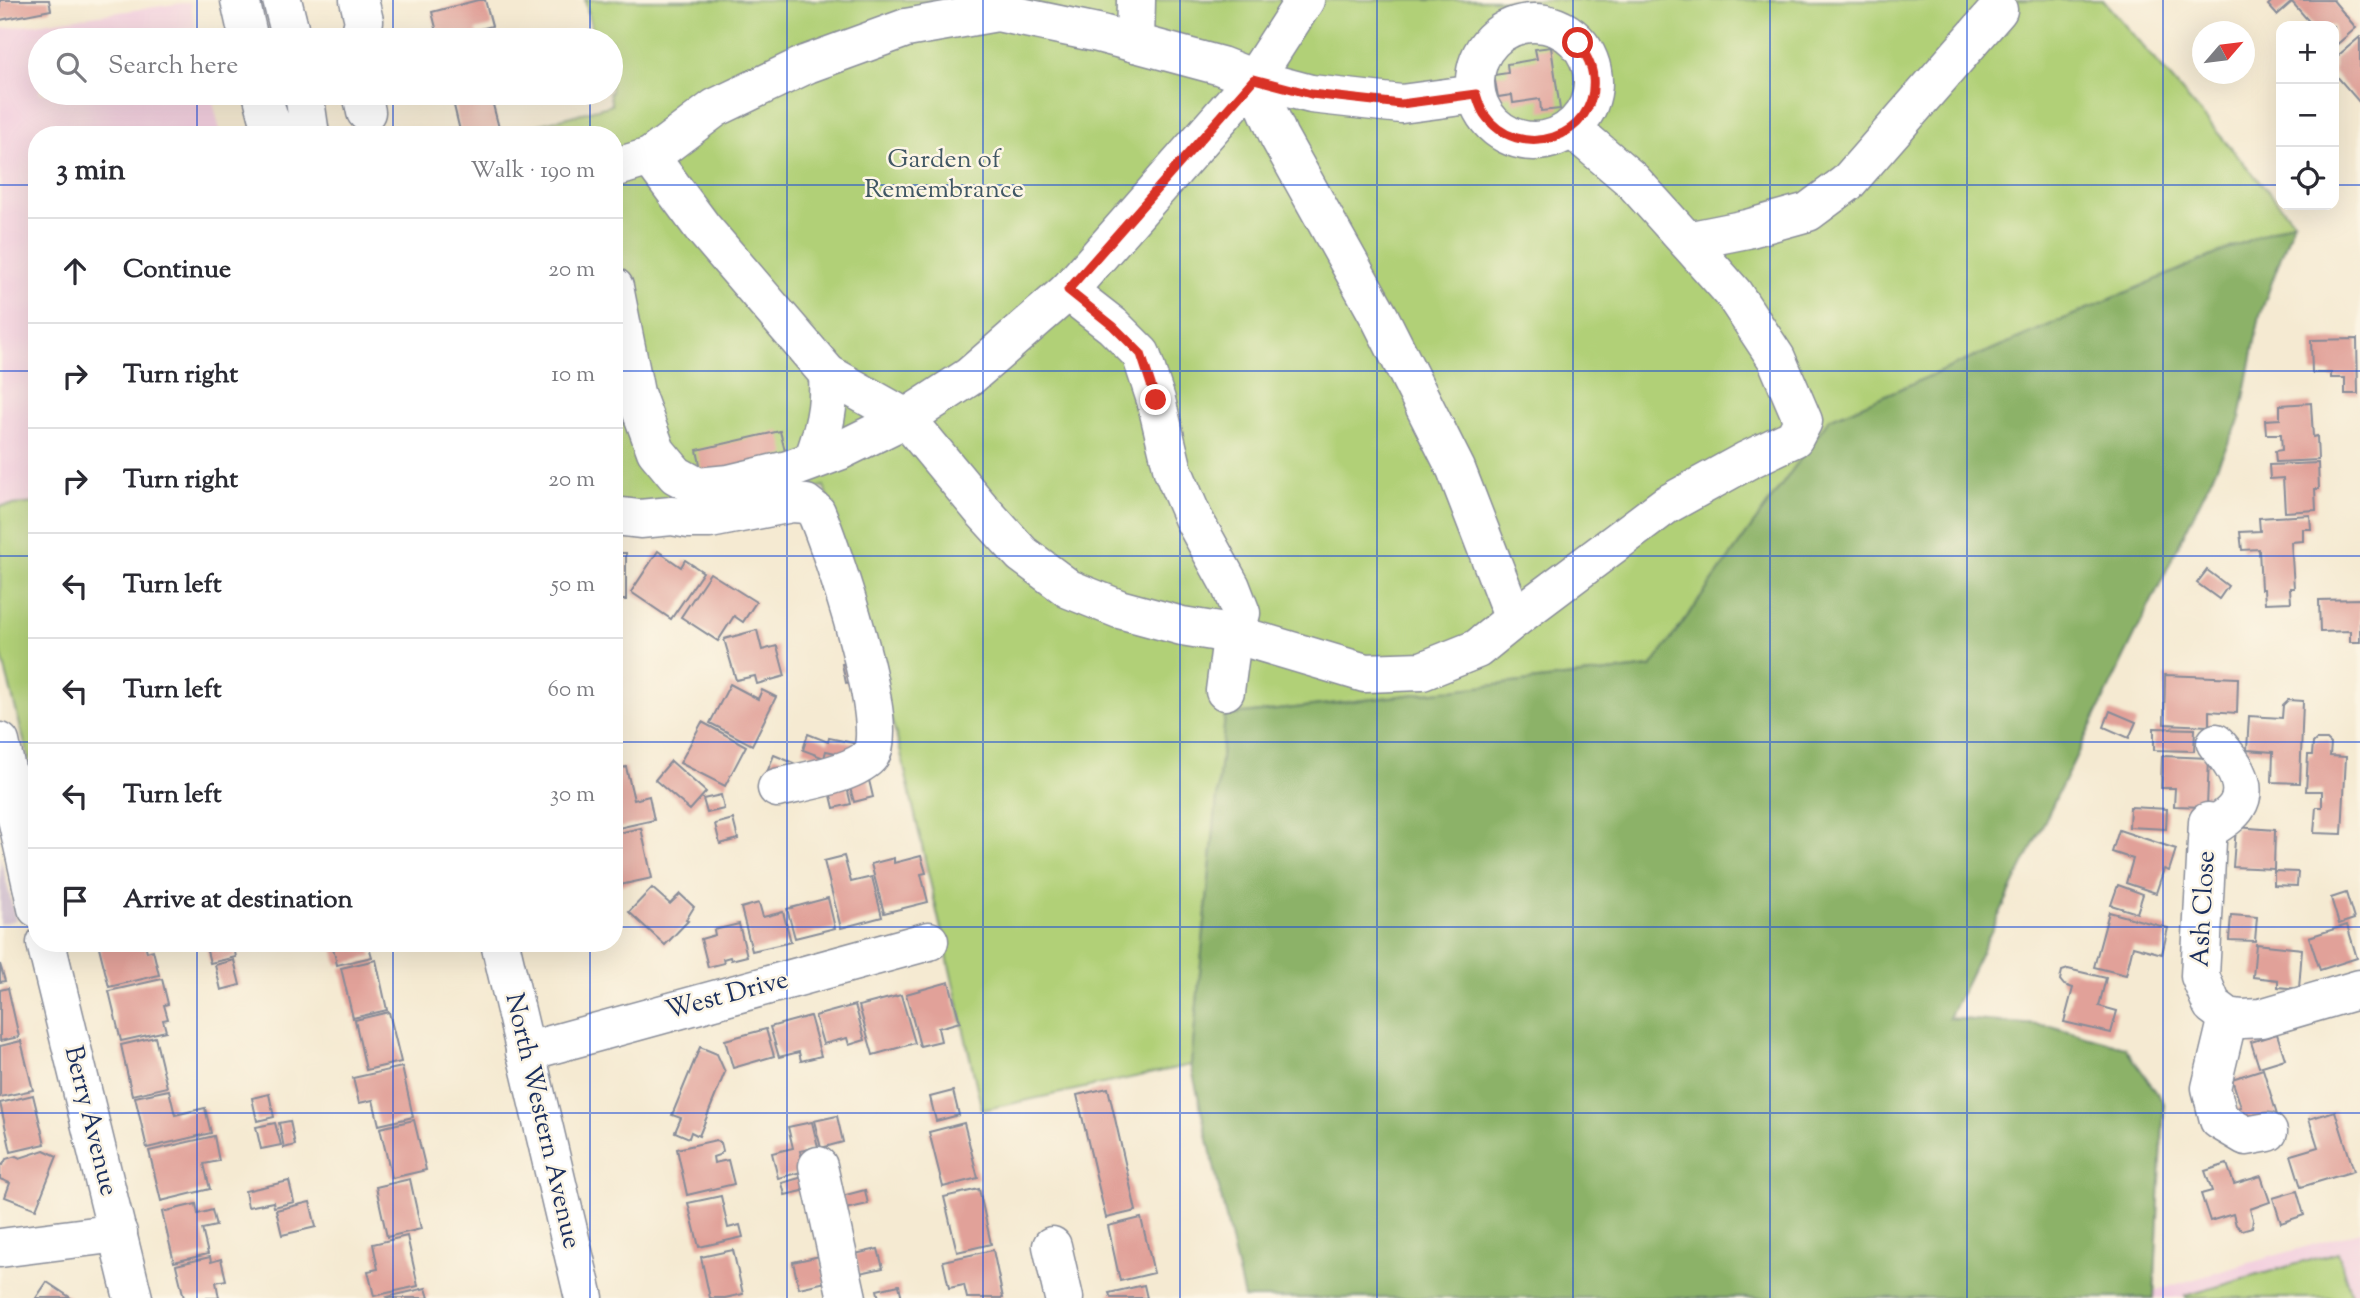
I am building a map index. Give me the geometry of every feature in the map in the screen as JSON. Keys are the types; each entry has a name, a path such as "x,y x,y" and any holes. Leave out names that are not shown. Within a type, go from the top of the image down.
{"main road":[{"path":"240,0 246,28"},
{"path":"282,0 289,28"},
{"path":"359,0 364,21 362,28"},
{"path":"1135,43 1136,0"},
{"path":"623,332 635,393 656,452 676,475 698,487 729,484 788,470 839,451 906,418 969,377 1068,290 1254,79 1305,0"},
{"path":"1686,241 1748,229 1808,212 1847,183 1998,10"},
{"path":"623,166 650,157 716,108 807,64 906,28 997,12 1135,43 1222,66 1254,79 1311,94 1401,104 1476,94"},
{"path":"1546,23 1563,30 1578,43 1588,59 1593,77 1592,96 1584,114 1572,128 1553,138 1534,141 1514,138 1496,128 1483,113 1476,94 1475,74 1481,54 1492,39 1517,25 1546,23"},
{"path":"1254,79 1279,137 1380,318 1456,469 1514,619"},
{"path":"265,105 273,126"},
{"path":"306,105 309,126"},
{"path":"650,157 702,227 828,374 906,418 1022,554 1069,589 1119,608 1182,626 1237,635 1365,673 1422,671 1477,649 1666,505 1745,461 1794,438 1803,421 1776,358 1732,293 1632,180 1572,128"},
{"path":"1068,290 1113,326 1141,354 1156,400 1172,471 1193,518 1231,587 1241,613 1230,653 1225,691"},
{"path":"813,460 825,429 830,400 828,374"},
{"path":"623,517 640,519 672,516 710,519 792,503 806,504 816,512 852,614 875,724 873,748 860,765 777,788"},
{"path":"0,742 28,868"},
{"name":"Ash Close","path":"2216,743 2231,759 2242,795 2237,806 2208,826 2200,976 2212,1005 2228,1017"},
{"name":"West Drive","path":"525,1052 929,941"},
{"name":"Berry Avenue","path":"48,952 133,1298"},
{"name":"North Western Avenue","path":"502,952 584,1298"},
{"path":"2268,1132 2246,1136 2219,1120 2211,1088 2228,1017 2262,1018 2360,989"},
{"path":"818,1166 847,1298"},
{"path":"0,1248 118,1233"},
{"path":"1052,1247 1064,1298"}],"shaded area":[{"path":"190,2 196,28 28,28 28,105 214,105 219,126 28,126 28,504 0,506 0,29"},
{"path":"0,856 16,920 0,924"},
{"path":"2360,1231 2360,1298 2154,1298 2153,1291"}],"green space":[{"name":"Garden of Remembrance","path":"585,0 2103,0 2276,200 2276,210 2284,210 2294,221 1829,419 1651,667 1225,716 1191,1065 982,1110 900,749 824,486 790,496 623,504 623,126 534,126 612,105 623,105 623,28 592,28"},
{"path":"2294,221 2260,315 2240,419 1949,1018 2050,1026 2125,1047 2164,1103 2154,1298 1244,1298 1191,1065 1225,716 1651,667 1829,419"},
{"path":"28,504 28,756 0,649 0,506"},
{"path":"2338,1252 2352,1298 2185,1296"}],"building":[{"path":"0,0 49,0 51,10 0,20"},
{"path":"485,0 492,26 436,28 432,12"},
{"path":"2273,0 2333,0 2356,28 2339,43 2339,21 2309,21 2292,2 2277,15 2268,5"},
{"path":"2360,37 2360,103 2339,79 2339,55"},
{"path":"1551,47 1560,109 1541,111 1540,99 1513,103 1512,95 1498,97 1494,75 1508,73 1507,64 1537,59 1535,49"},
{"path":"454,105 493,105 498,126 459,126"},
{"path":"2357,339 2358,394 2345,394 2345,378 2331,378 2331,373 2312,373 2311,340"},
{"path":"2311,403 2313,437 2317,436 2318,460 2276,462 2275,451 2282,450 2281,434 2266,434 2265,420 2280,419 2280,405"},
{"path":"780,431 786,455 702,474 697,450"},
{"path":"2318,463 2319,489 2315,489 2316,510 2285,512 2283,478 2270,479 2269,465"},
{"path":"2310,515 2311,529 2303,529 2303,541 2291,542 2294,588 2290,588 2291,602 2265,603 2264,589 2261,589 2259,549 2242,550 2240,532 2260,531 2259,518"},
{"path":"658,551 681,567 685,560 703,572 671,619 631,592"},
{"path":"623,553 626,553 626,600 623,600"},
{"path":"2207,570 2228,586 2219,599 2197,583"},
{"path":"710,573 756,602 743,622 734,616 718,641 681,617"},
{"path":"2360,599 2360,642 2350,642 2350,631 2320,632 2319,600"},
{"path":"757,630 762,650 777,646 785,676 757,684 755,676 736,680 724,639"},
{"path":"857,661 860,681 846,683 842,664"},
{"path":"2165,675 2238,678 2237,713 2209,711 2209,726 2164,724"},
{"path":"730,684 758,699 762,690 776,697 752,745 710,723"},
{"path":"2288,700 2303,701 2300,783 2272,782 2273,752 2247,750 2249,716 2282,718 2283,705"},
{"path":"2110,711 2136,722 2129,738 2104,727"},
{"path":"702,722 746,746 725,786 680,763"},
{"path":"2154,728 2195,729 2194,751 2154,750"},
{"path":"808,734 828,742 829,738 863,745 861,758 826,751 824,758 803,750"},
{"path":"2316,740 2327,740 2331,744 2330,756 2346,757 2342,834 2314,833 2316,807 2322,807 2322,791 2306,791 2308,755 2312,755 2313,743"},
{"path":"774,755 801,766 796,780 768,770"},
{"path":"2162,756 2209,758 2207,807 2174,806 2175,788 2161,788"},
{"path":"671,761 706,792 690,810 655,780"},
{"path":"626,767 634,800 649,796 654,820 623,827 623,768"},
{"path":"868,776 873,797 854,802 848,781"},
{"path":"846,783 851,804 834,808 829,787"},
{"path":"721,795 724,809 707,813 703,799"},
{"path":"2130,807 2167,809 2166,829 2129,827"},
{"path":"733,819 738,839 720,844 715,824"},
{"path":"2236,827 2275,830 2274,869 2233,867"},
{"path":"641,828 652,878 623,884 623,832"},
{"path":"2119,830 2176,849 2169,871 2164,869 2156,893 2126,883 2133,859 2112,852"},
{"path":"844,856 851,882 872,877 882,917 841,928 824,861"},
{"path":"921,856 926,873 921,874 928,902 884,913 871,864 894,858 894,863"},
{"path":"2274,871 2298,872 2297,886 2274,885"},
{"path":"2118,885 2143,894 2137,913 2111,905"},
{"path":"652,888 670,904 680,894 694,907 686,920 688,921 665,945 629,912"},
{"path":"2346,893 2354,919 2339,924 2331,898"},
{"path":"828,898 835,928 795,938 787,909"},
{"path":"759,903 763,917 783,912 791,942 752,951 741,908"},
{"path":"2109,912 2168,928 2162,954 2133,946 2126,975 2094,967"},
{"path":"2231,915 2257,917 2255,941 2229,940"},
{"path":"739,924 747,956 731,960 730,957 723,959 724,963 708,967 701,939 715,935 714,930"},
{"path":"2347,925 2357,958 2320,970 2309,937"},
{"path":"2256,944 2302,949 2299,989 2278,987 2278,980 2253,977"},
{"path":"100,952 153,952 159,975 109,987"},
{"path":"207,952 235,952 236,957 210,963"},
{"path":"334,952 371,952 372,957 337,965"},
{"path":"234,960 240,985 221,990 215,965"},
{"path":"376,960 387,1010 353,1018 341,968"},
{"path":"0,964 5,981 0,982"},
{"path":"2068,969 2106,978 2099,1006 2117,1011 2111,1033 2064,1022 2073,988 2064,985 2060,980 2062,971"},
{"path":"162,979 168,1004 164,1005 168,1019 163,1020 166,1031 121,1041 109,991"},
{"path":"949,982 960,1022 938,1028 941,1041 920,1046 906,994"},
{"path":"8,988 19,1037 0,1041 0,990"},
{"path":"901,995 915,1043 873,1055 859,1006"},
{"path":"855,1005 865,1040 849,1045 847,1038 823,1044 815,1016"},
{"path":"389,1012 401,1062 366,1070 355,1020"},
{"path":"810,1016 821,1056 801,1061 799,1052 779,1057 770,1027"},
{"path":"766,1029 774,1056 733,1068 725,1040"},
{"path":"2277,1034 2285,1059 2259,1067 2251,1042"},
{"path":"155,1037 167,1087 132,1095 121,1045"},
{"path":"21,1041 33,1090 0,1097 0,1046"},
{"path":"700,1047 717,1054 725,1072 699,1136 691,1132 689,1138 675,1132 681,1118 672,1115"},
{"path":"402,1067 413,1117 379,1125 373,1100 359,1103 353,1078"},
{"path":"2263,1069 2277,1115 2242,1126 2237,1108 2241,1107 2232,1079"},
{"path":"1108,1088 1136,1211 1106,1218 1077,1095"},
{"path":"169,1090 175,1115 205,1108 211,1133 147,1148 135,1097"},
{"path":"953,1091 959,1115 936,1121 930,1097"},
{"path":"269,1094 274,1117 257,1121 252,1098"},
{"path":"33,1095 45,1144 11,1152 0,1103"},
{"path":"2335,1111 2354,1171 2301,1187 2291,1155 2318,1147 2309,1119"},
{"path":"837,1116 843,1142 821,1148 814,1121"},
{"path":"414,1120 426,1170 392,1178 380,1128"},
{"path":"290,1121 295,1145 284,1148 279,1123"},
{"path":"812,1122 818,1147 800,1151 805,1171 778,1178 772,1153 793,1148 788,1127"},
{"path":"275,1123 281,1145 261,1149 256,1127"},
{"path":"964,1123 978,1178 943,1187 929,1132"},
{"path":"214,1136 219,1161 204,1164 210,1189 161,1201 149,1151"},
{"path":"716,1140 721,1143 723,1151 713,1157 714,1163 728,1160 734,1184 687,1195 677,1149"},
{"path":"44,1150 57,1156 36,1209 5,1197 10,1183 0,1179 0,1164 3,1165 6,1159 16,1156 20,1158"},
{"path":"2227,1164 2234,1184 2261,1176 2270,1202 2250,1209 2252,1227 2242,1230 2236,1225 2233,1214 2210,1221 2201,1194 2212,1191 2205,1171"},
{"path":"803,1177 807,1190 785,1195 782,1183"},
{"path":"410,1179 421,1229 387,1237 376,1187"},
{"path":"289,1181 294,1202 274,1207 273,1202 248,1207 245,1191"},
{"path":"979,1189 991,1244 957,1252 944,1197"},
{"path":"865,1190 868,1204 845,1209 842,1196"},
{"path":"2297,1191 2304,1215 2281,1223 2273,1198"},
{"path":"721,1196 728,1228 740,1225 743,1237 699,1247 688,1203"},
{"path":"310,1202 316,1227 282,1235 276,1210"},
{"path":"196,1204 198,1214 212,1210 216,1226 202,1229 208,1254 174,1262 162,1212"},
{"path":"1141,1218 1154,1273 1120,1281 1108,1226"},
{"path":"407,1236 418,1286 374,1296 368,1271 378,1269 373,1244"},
{"path":"878,1249 883,1268 860,1273 855,1254"},
{"path":"733,1250 743,1294 710,1298 701,1257"},
{"path":"993,1250 1003,1298 967,1298 964,1285 949,1288 943,1261"},
{"path":"820,1256 826,1282 799,1288 793,1262"},
{"path":"210,1257 211,1262 221,1259 226,1280 216,1282 219,1298 184,1298 176,1265"},
{"path":"47,1282 71,1298 36,1298"},
{"path":"899,1285 902,1298 879,1298 877,1290"},
{"path":"1144,1285 1147,1298 1111,1298 1109,1293"},
{"path":"426,1288 429,1298 387,1297"}],"route":[{"path":"1156,400 1141,354 1113,326 1068,290 1254,79 1311,94 1401,104 1476,94 1483,113 1496,128 1514,138 1534,141 1553,138 1572,128 1584,114 1592,96 1593,77 1588,59 1578,43"}]}
